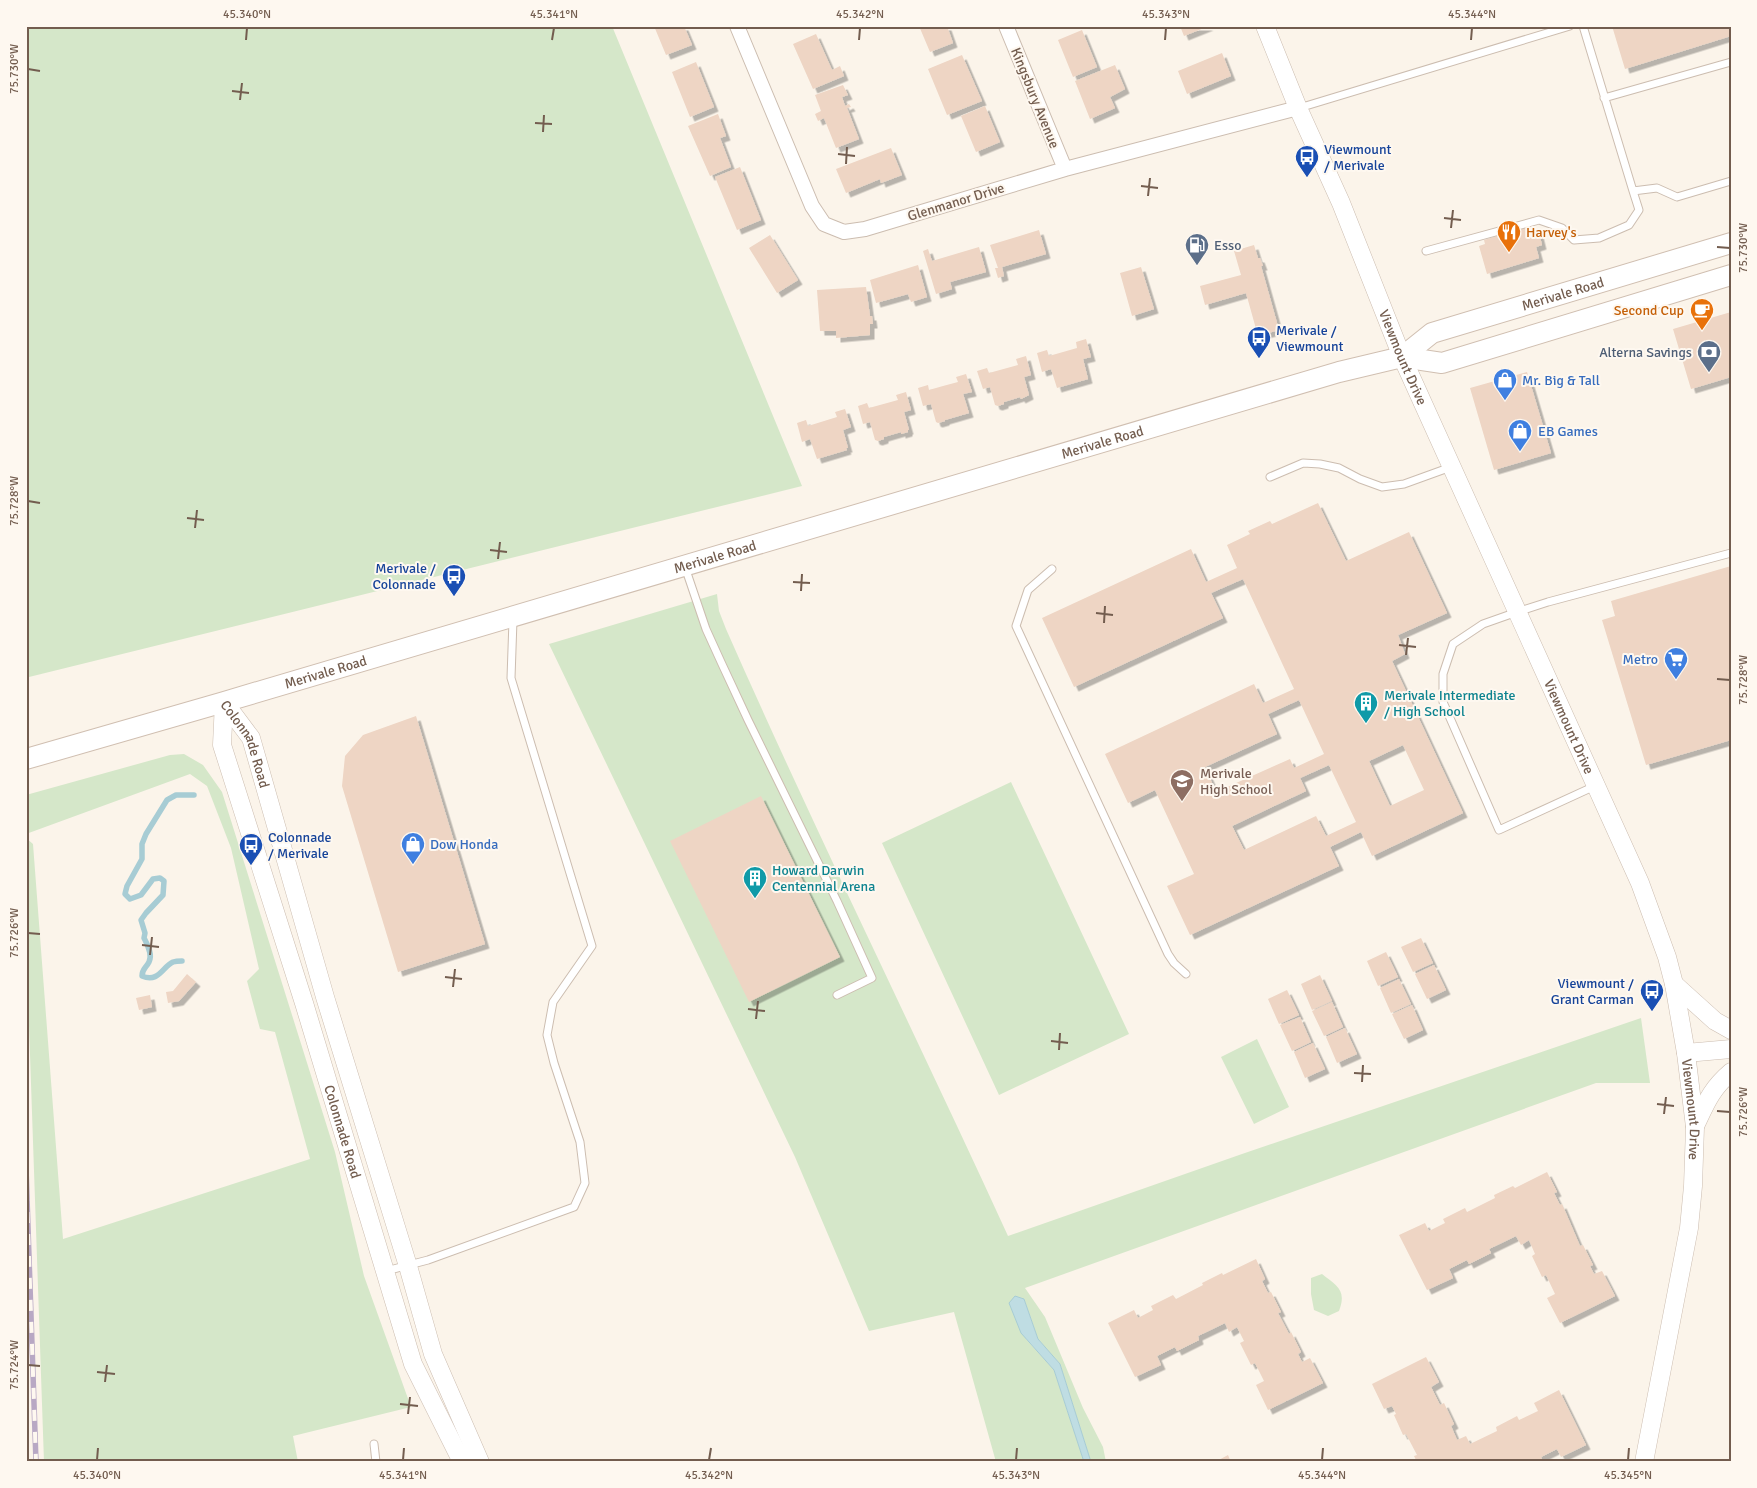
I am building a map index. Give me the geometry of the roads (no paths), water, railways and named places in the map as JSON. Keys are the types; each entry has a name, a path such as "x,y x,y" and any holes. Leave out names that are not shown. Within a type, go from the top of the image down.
{"main road":[{"name":"Merivale Road","path":"1402,357 1432,334 1731,243"},
{"name":"Merivale Road","path":"26,759 1339,372 1402,357 1442,364 1731,275"}],"street":[{"name":"Glenmanor Drive","path":"737,26 812,206 824,224 844,232 865,229 1065,169 1298,108"},
{"name":"Kingsbury Avenue","path":"1006,26 1065,169"},
{"name":"Viewmount Drive","path":"1265,26 1298,108 1341,203 1402,357 1640,883 1674,984 1686,1053 1695,1126 1693,1186 1689,1228 1644,1462"},
{"name":"Colonnade Road","path":"224,702 251,738 325,997 408,1266 433,1354 480,1462"},
{"name":"Colonnade Road","path":"224,702 222,745 304,1003 413,1364 462,1462"},
{"path":"1674,984 1715,1021 1731,1030"},
{"path":"1686,1053 1731,1049"},
{"path":"1695,1126 1718,1083 1731,1072"}],"lane":[{"path":"1298,108 1570,26"},
{"path":"1426,251 1540,220 1562,228 1574,240 1599,238 1629,225 1639,210 1583,26"},
{"path":"1604,98 1731,62"},
{"path":"1633,191 1657,188 1677,197 1731,181"},
{"path":"1270,477 1303,463 1320,464 1339,468 1360,479 1382,486 1404,484 1452,467"},
{"path":"1595,786 1499,830 1444,702 1443,674 1453,644 1483,624 1517,612 1731,553"},
{"path":"684,566 706,629 724,669 837,901 872,978 837,995"},
{"path":"1052,569 1028,590 1016,626 1168,954 1174,963 1186,974"},
{"path":"386,1271 428,1260 574,1208 585,1183 580,1142 554,1063 547,1035 553,1002 592,946 511,678 513,617"},
{"path":"374,1444 376,1462"}],"water":[{"path":"1015,1296 1024,1299 1038,1339 1060,1364 1091,1462 1084,1462 1054,1370 1021,1333 1009,1303"}],"waterway":[{"path":"182,961 169,964 156,976 148,978 142,976 150,956 141,920 163,895 164,881 160,878 153,879 141,895 130,899 125,894 127,886 142,859 142,844 146,834 167,800 176,795 194,795"}],"railway":[{"path":"26,1168 36,1462"}],"place":[{"name":"Viewmount / Merivale","path":"1307,178"},
{"name":"Harvey's","path":"1509,253"},
{"name":"Esso","path":"1197,266"},
{"name":"Second Cup","path":"1702,331"},
{"name":"Merivale / Viewmount","path":"1259,359"},
{"name":"Alterna Savings","path":"1709,373"},
{"name":"Mr. Big & Tall","path":"1505,401"},
{"name":"EB Games","path":"1520,452"},
{"name":"Merivale / Colonnade","path":"454,597"},
{"name":"Metro","path":"1676,680"},
{"name":"Merivale Intermediate / High School","path":"1366,724"},
{"name":"Merivale High School","path":"1182,802"},
{"name":"Dow Honda","path":"413,865"},
{"name":"Colonnade / Merivale","path":"251,866"},
{"name":"Howard Darwin Centennial Arena","path":"755,899"},
{"name":"Viewmount / Grant Carman","path":"1652,1012"}]}
